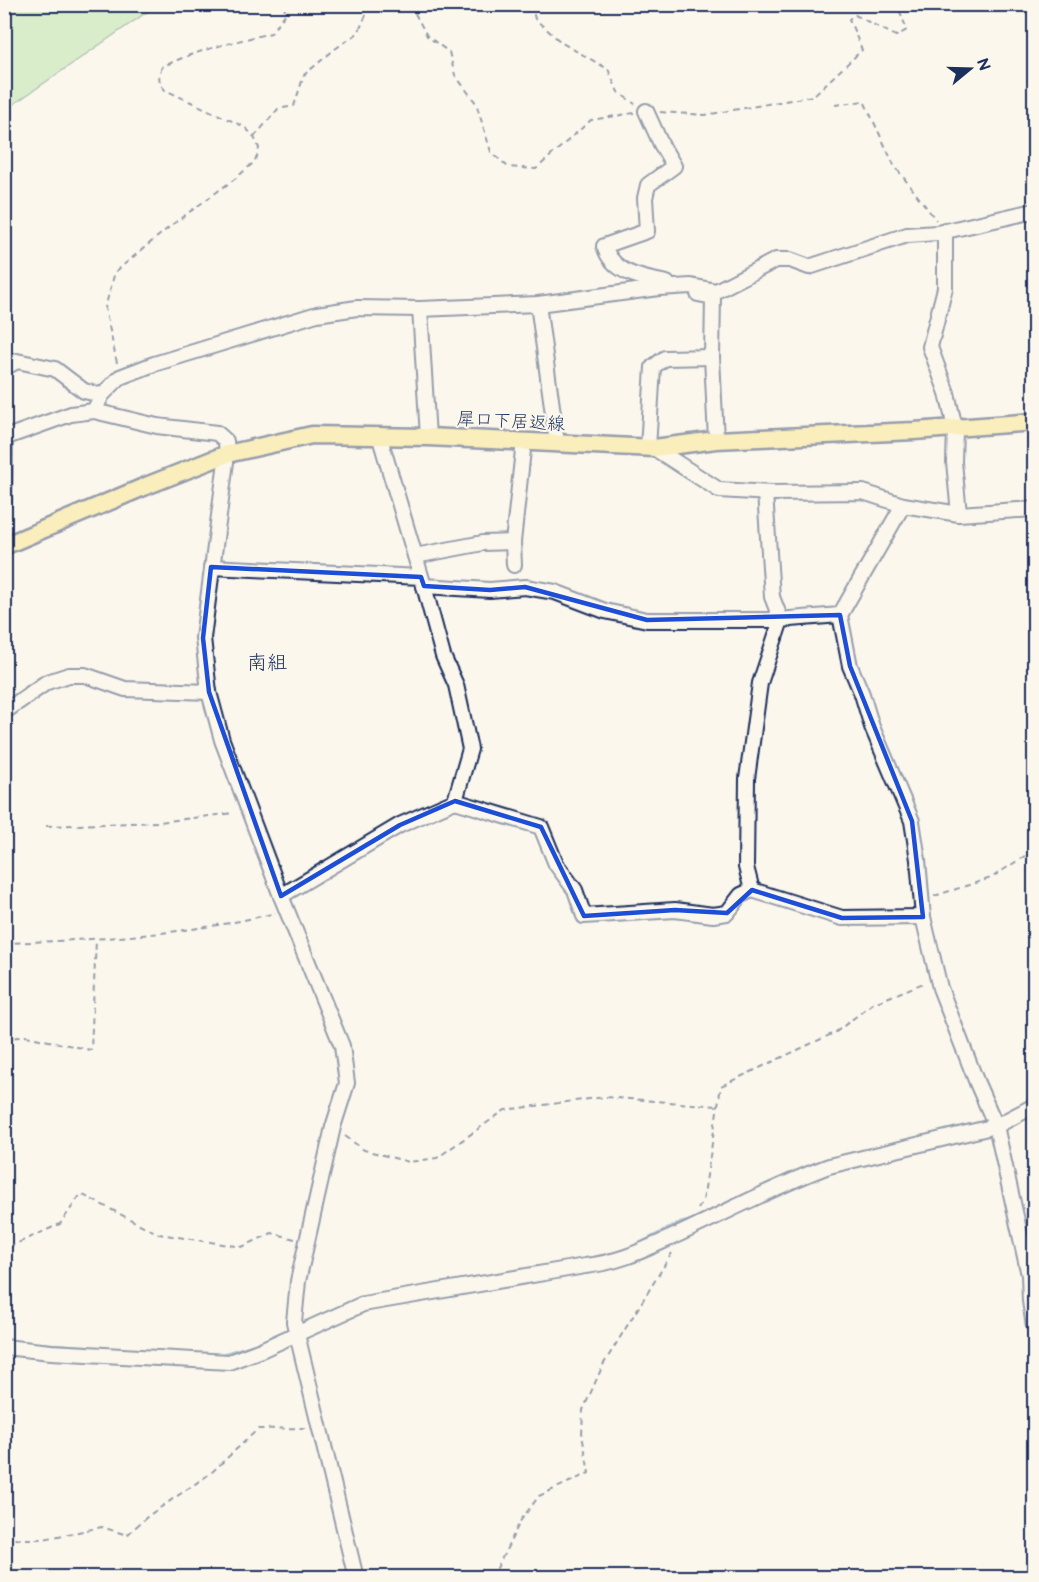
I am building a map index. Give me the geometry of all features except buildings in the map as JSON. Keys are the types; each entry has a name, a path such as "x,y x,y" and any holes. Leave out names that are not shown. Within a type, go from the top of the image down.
{"main road":[{"name":"犀口下居返線","path":"4,546 227,454 312,435 379,435 651,448 716,440 1035,422"}],"street":[{"path":"646,111 674,166 648,186 645,198 647,231 604,246 608,257 631,276 716,291 776,260 790,260 809,267 907,235 945,231 1035,212"},
{"path":"945,231 945,288 930,347 947,393 955,428 954,462 959,514"},
{"path":"94,411 102,395 120,378 154,364 317,314 357,308 420,309 538,304 667,287 684,287"},
{"path":"667,287 713,297 712,357 716,440"},
{"path":"538,304 557,443"},
{"path":"420,309 428,437"},
{"path":"712,357 665,358 653,367 651,448 719,490 765,493 863,492 903,505 959,514 1035,509"},
{"path":"4,368 17,361 55,369 84,391 102,395"},
{"path":"4,503 5,438 71,414 94,411 157,426 217,433 226,441 227,454 203,638 209,692 222,740 281,896 342,1046 347,1083 333,1127 306,1242 298,1281 296,1328 356,1578"},
{"path":"379,435 443,656 456,685 470,749 455,801"},
{"path":"514,565 513,542 524,441"},
{"path":"752,890 746,867 747,779 760,683 782,620 772,597 765,493"},
{"path":"903,505 840,615 850,666 872,727 912,821 923,917 937,978 976,1083 996,1126 1029,1275 1030,1301 1035,1326"},
{"path":"415,556 483,543 513,542"},
{"path":"211,567 423,581 490,590 525,587 555,592 605,611 648,620 782,620 840,615"},
{"path":"4,712 47,682 69,675 85,675 125,689 209,692"},
{"path":"281,896 400,825 455,801 541,827 556,864 575,890 584,916 675,910 713,915 727,913 741,895 752,890 842,918 923,917"},
{"path":"4,1347 51,1352 229,1362 296,1328 363,1304 610,1263 628,1257 809,1173 829,1166 996,1126 1035,1106"}],"path":[{"path":"120,378 105,308 115,272 173,224 236,178 252,164 259,148 254,137 245,127 165,90 160,85 159,75 162,67 177,59 234,41 271,33 286,13 284,7 279,4"},
{"path":"254,137 278,109 294,106 304,75 358,33 371,4"},
{"path":"410,4 427,36 449,52 455,75 476,103 491,152 507,167 536,169 591,120 646,111 705,114 813,96 862,50 849,20 855,15 896,36 907,30 897,4"},
{"path":"531,4 535,19 562,43 608,69 618,92 646,111"},
{"path":"835,105 864,101 894,165 945,231"},
{"path":"46,826 159,822 249,811"},
{"path":"922,900 991,878 1035,850"},
{"path":"4,944 96,940 239,922 287,910"},
{"path":"4,1039 26,1036 91,1050 96,940"},
{"path":"697,1211 703,1201 721,1086 836,1032 872,1004 937,978"},
{"path":"333,1127 364,1150 409,1162 437,1158 505,1110 606,1097 718,1106"},
{"path":"9,1247 60,1224 81,1194 159,1234 242,1247 272,1233 306,1242"},
{"path":"492,1578 521,1520 539,1496 589,1473 582,1436 584,1410 603,1365 672,1252"},
{"path":"4,1539 44,1539 102,1527 127,1535 148,1516 211,1473 258,1429 320,1428"}],"highlighted area":[{"path":"211,567 421,577 424,586 490,590 525,587 647,620 840,615 850,666 912,821 923,917 842,918 752,890 727,913 675,910 584,916 541,827 455,801 400,825 281,896 209,692 203,638"}],"green space":[{"path":"5,4 157,4 157,5 5,110"}],"waterway":[{"path":"633,1247 679,1224 695,1220"},
{"path":"587,1259 618,1253"},
{"path":"218,1356 255,1345 292,1328"},
{"path":"38,1344 88,1347"}],"district":[{"name":"南組","path":"267,662"}]}
